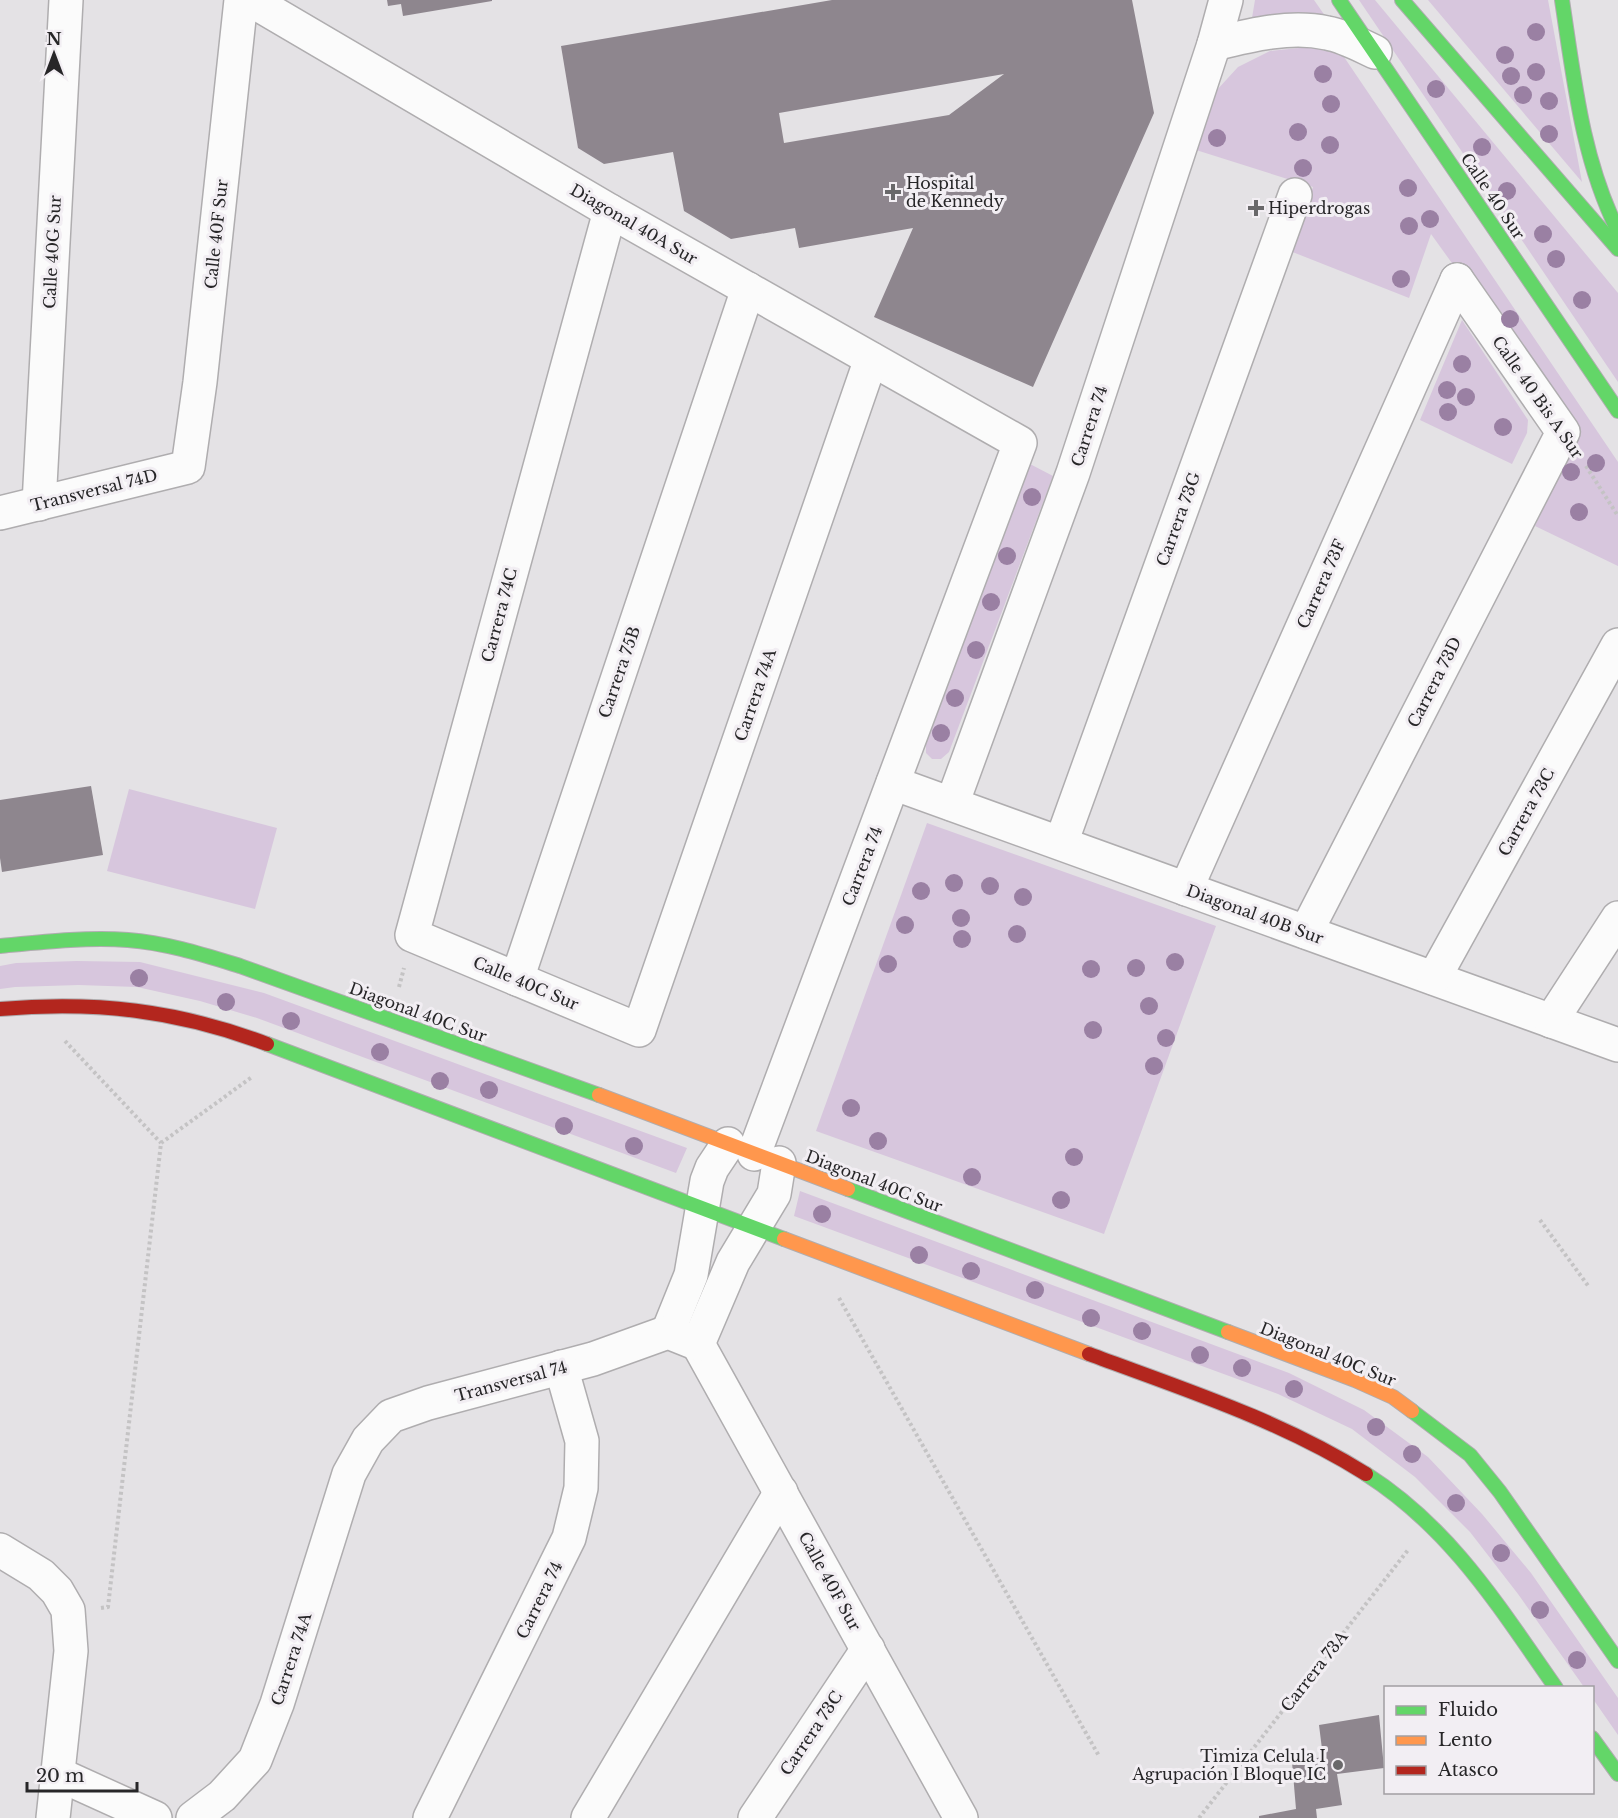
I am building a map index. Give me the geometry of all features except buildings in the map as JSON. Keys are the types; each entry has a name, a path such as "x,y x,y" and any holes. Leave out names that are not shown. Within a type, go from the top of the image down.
{"street":[{"name":"Calle 40G Sur","path":"39,504 66,0"},
{"name":"Calle 40F Sur","path":"188,467 200,382 241,0"},
{"name":"Diagonal 40A Sur","path":"251,0 610,211 1020,443"},
{"name":"Carrera 74","path":"952,804 1073,473 1214,44 1226,0"},
{"name":"Calle 40 Sur","path":"1339,0 1618,411"},
{"path":"1402,0 1618,249"},
{"path":"1562,0 1587,147 1601,194 1618,231"},
{"path":"1214,44 1256,34 1317,31 1348,39 1375,52"},
{"name":"Carrera 73G","path":"1061,843 1295,195"},
{"name":"Carrera 74C","path":"412,935 610,211"},
{"name":"Calle 40 Bis A Sur","path":"1457,280 1563,432"},
{"name":"Carrera 73F","path":"1186,889 1457,280"},
{"name":"Carrera 75B","path":"517,979 748,289"},
{"name":"Carrera 74A","path":"639,1030 871,359"},
{"name":"Carrera 73D","path":"1306,932 1563,432"},
{"name":"Carrera 74","path":"698,1344 728,1271 756,1228 774,1194 754,1154 1020,443"},
{"name":"Transversal 74D","path":"0,513 188,467"},
{"name":"Carrera 73C","path":"1434,978 1618,645"},
{"name":"Diagonal 40B Sur","path":"893,783 1618,1045"},
{"path":"1551,1021 1618,918"},
{"name":"Calle 40C Sur","path":"412,935 639,1030"},
{"name":"Diagonal 40C Sur","path":"0,946 62,940 130,940 189,950 293,984 558,1080 1355,1380 1393,1397 1470,1455 1500,1492 1618,1661"},
{"path":"0,1009 32,1005 80,1005 165,1014 225,1029 1248,1413 1308,1440 1352,1466 1400,1498 1429,1523 1475,1574 1555,1686"},
{"name":"Carrera 74","path":"668,1332 691,1275 712,1168 754,1154"},
{"path":"668,1332 698,1344"},
{"name":"Transversal 74","path":"349,1474 368,1440 391,1416 428,1402 593,1359 668,1332"},
{"name":"Calle 40F Sur","path":"698,1344 868,1648 955,1815"},
{"name":"Carrera 74","path":"430,1818 569,1538 581,1488 582,1441 561,1367"},
{"name":"Carrera 74A","path":"192,1818 222,1796 255,1760 277,1704 349,1474"},
{"path":"588,1818 781,1492"},
{"path":"0,1550 41,1575 57,1592 68,1610 71,1651 53,1818"},
{"name":"Carrera 73C","path":"755,1818 868,1648"},
{"path":"1594,1739 1618,1774"},
{"path":"58,1774 155,1818"}],"path":[{"name":"Calle 40 Bis A Sur","path":"1563,432 1618,516"},
{"path":"391,1019 412,935"},
{"path":"32,1005 161,1143"},
{"path":"68,1610 108,1607 161,1143 287,1051"},
{"path":"1540,1220 1589,1287"},
{"path":"846,1262 839,1298 1099,1756"},
{"name":"Carrera 73A","path":"1199,1818 1429,1523"}],"shaded area":[{"path":"1255,0 1314,0 1330,23 1276,17 1252,18"},
{"path":"1359,0 1375,0 1618,293 1618,382"},
{"path":"1428,0 1548,0 1582,182"},
{"path":"1308,47 1342,54 1618,462 1618,566 1535,526 1577,437 1431,234 1409,298 1290,251 1313,187 1196,150 1216,91 1238,67 1270,51"},
{"path":"1462,320 1528,420 1527,433 1512,464 1420,420"},
{"path":"1030,464 1053,476 949,752 941,759 932,759 926,753 926,744"},
{"path":"129,789 277,828 255,909 107,871"},
{"path":"927,823 1216,926 1104,1234 816,1131"},
{"path":"140,962 264,993 687,1148 676,1173 257,1018 200,1001 137,987 79,985 0,989 0,966 16,963"},
{"path":"800,1191 1289,1373 1364,1410 1428,1457 1482,1514 1531,1573 1618,1698 1618,1735 1594,1700 1594,1686 1583,1686 1518,1594 1470,1532 1415,1477 1352,1429 1278,1394 794,1216"}],"traffic: fast":[{"path":"1339,0 1618,411"},
{"path":"1402,0 1618,249"},
{"path":"1562,0 1581,118 1588,147 1596,176 1618,231"},
{"path":"0,946 64,940 112,939 185,950 240,966 599,1095"},
{"path":"267,1044 784,1239"},
{"path":"848,1189 1228,1332"},
{"path":"1412,1411 1470,1455 1500,1492 1618,1661"},
{"path":"1366,1474 1424,1519 1449,1545 1494,1599 1555,1686"},
{"path":"1594,1741 1618,1774"}],"traffic: slow":[{"path":"599,1095 848,1189"},
{"path":"784,1239 1089,1354"},
{"path":"1228,1332 1355,1380 1393,1397 1412,1411"}],"traffic: jam":[{"path":"0,1009 70,1006 136,1011 201,1023 267,1044"},
{"path":"1089,1354 1195,1393 1300,1437 1366,1474"}],"place":[{"name":"Hospital de Kennedy","path":"893,192"},
{"name":"Hiperdrogas","path":"1256,208"},
{"name":"Timiza Celula I Agrupación I Bloque IC","path":"1338,1765"}]}
